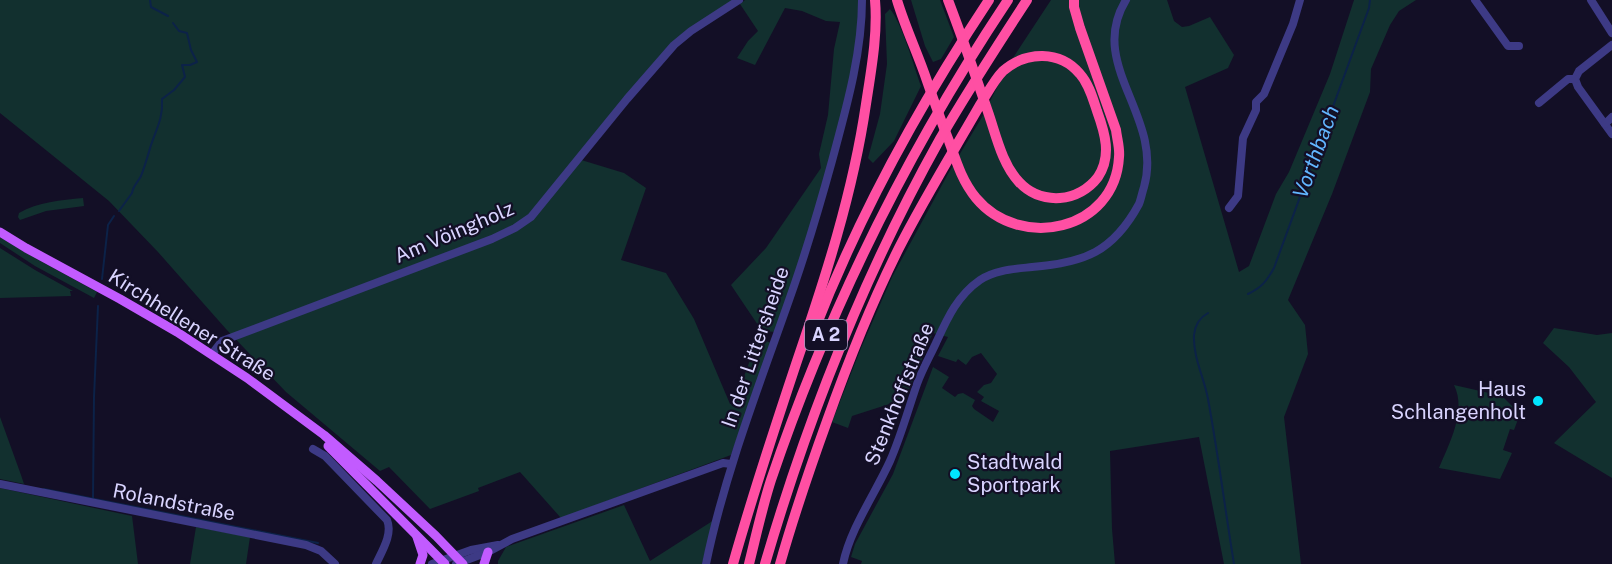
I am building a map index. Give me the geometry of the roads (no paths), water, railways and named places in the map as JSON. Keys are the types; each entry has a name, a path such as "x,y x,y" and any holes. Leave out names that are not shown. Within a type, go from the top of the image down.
{"highway":[{"path":"733,564 846,202 862,134 869,87 876,0"},
{"path":"897,0 955,159 967,185 976,198 995,215 1016,225 1044,229 1071,223 1093,209 1110,189 1118,167 1119,145 1116,130 1080,28 1074,0"},
{"path":"780,564 795,512 827,422 859,337 894,258 957,144 980,105 988,92 999,76 1018,61 1036,56 1056,58 1073,67 1089,90 1104,129 1106,142 1104,164 1095,182 1077,194 1059,198 1037,195 1020,183 1008,167 1002,152 963,31 948,0"},
{"path":"764,460 819,320 878,188 958,46 963,31 989,0"},
{"name":"A 2","path":"749,564 770,483 828,330 899,180 974,51 1008,0"},
{"name":"A 2","path":"765,564 808,430 843,339 893,230 940,140 1027,0"},
{"path":"827,422 843,339"}],"main road":[{"name":"Kirchhellener Straße","path":"0,226 69,271"},
{"name":"Kirchhellener Straße","path":"0,232 149,315 247,378 324,435 377,481 459,561"},
{"name":"Kirchhellener Straße","path":"294,413 444,562"},
{"path":"414,532 422,550 423,558 420,564"},
{"path":"484,564 489,552"}],"street":[{"name":"Am Vöingholz","path":"212,354 222,341 515,228 531,216 674,45 691,31 739,0"},
{"name":"In der Littersheide","path":"706,564 731,464 799,273 825,185 851,85 862,0"},
{"name":"Stenkhoffstraße","path":"843,564 851,538 893,455 918,382 954,307 963,295 982,279 997,273 1073,262 1089,257 1101,250 1123,230 1140,202 1147,178 1146,142 1140,120 1120,72 1114,43 1115,24 1126,0"},
{"path":"1229,208 1238,196 1243,138 1256,110 1256,102 1264,94 1293,24 1300,0"},
{"path":"1475,0 1508,46 1519,46"},
{"path":"1591,0 1612,33"},
{"path":"1575,79 1579,72 1612,45"},
{"path":"1539,103 1568,79 1575,79"},
{"path":"1575,79 1578,87 1612,134"},
{"path":"1605,124 1612,117"},
{"path":"313,449 325,456 387,520 390,527 388,535 376,564"},
{"path":"432,564 459,561 489,552 499,545 723,463 731,464"},
{"name":"Rolandstraße","path":"0,484 306,545 321,551 335,564"},
{"path":"459,561 485,546 499,545"}],"waterway":[{"path":"150,0 151,7 168,16"},
{"name":"Vorthbach","path":"1248,294 1263,284 1274,268 1370,0"},
{"path":"119,211 141,176 161,118 162,99 185,77 182,65 197,62 187,33 179,31 173,23"},
{"path":"102,279 108,225 114,216"},
{"path":"93,498 98,306"},
{"name":"Vorthbach","path":"1208,313 1196,325 1194,343 1208,399 1234,564"},
{"path":"44,489 318,543"}],"place":[{"name":"Haus Schlangenholt","path":"1538,401"},
{"name":"Stadtwald Sportpark","path":"955,474"}]}
